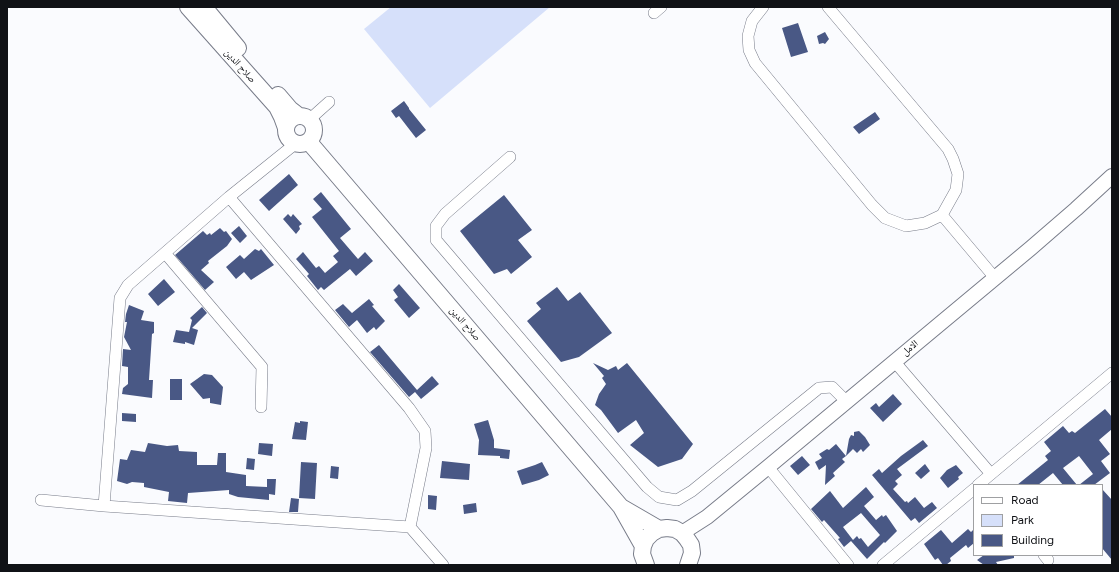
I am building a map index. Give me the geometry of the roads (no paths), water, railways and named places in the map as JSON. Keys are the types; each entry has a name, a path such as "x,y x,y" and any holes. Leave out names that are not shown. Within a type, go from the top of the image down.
{"main road":[{"name":"صلاح الدين","path":"188,7 277,107 286,128"},
{"name":"صلاح الدين","path":"204,7 287,106 305,117"},
{"path":"305,117 314,125 315,130 312,138 302,143 288,137 286,128 291,119 305,117"},
{"name":"صلاح الدين","path":"302,143 621,507 643,546"},
{"name":"صلاح الدين","path":"621,507 659,529"},
{"path":"644,564 642,554 646,539 659,529 667,528 675,529 686,539 692,552 688,565"}],"street":[{"path":"763,7 752,21 748,36 749,50 755,63 872,205 885,218 906,226 925,223 942,215 956,190 958,174 953,158 948,149 828,7"},
{"path":"305,117 330,102"},
{"path":"104,506 120,298 128,284 228,197 302,143"},
{"path":"510,157 445,214 436,226 436,240 647,487 659,497 677,500 692,491 819,388 832,386 846,401"},
{"name":"الامل","path":"686,539 707,517 1076,210 1112,176"},
{"path":"228,197 409,408 425,431 426,448 410,527"},
{"path":"942,215 995,278"},
{"path":"164,253 262,367 261,407"},
{"path":"894,361 991,474"},
{"path":"981,484 1112,373"},
{"path":"768,467 848,565"},
{"path":"883,565 973,491"},
{"path":"41,500 104,506 410,527 443,565"}]}
